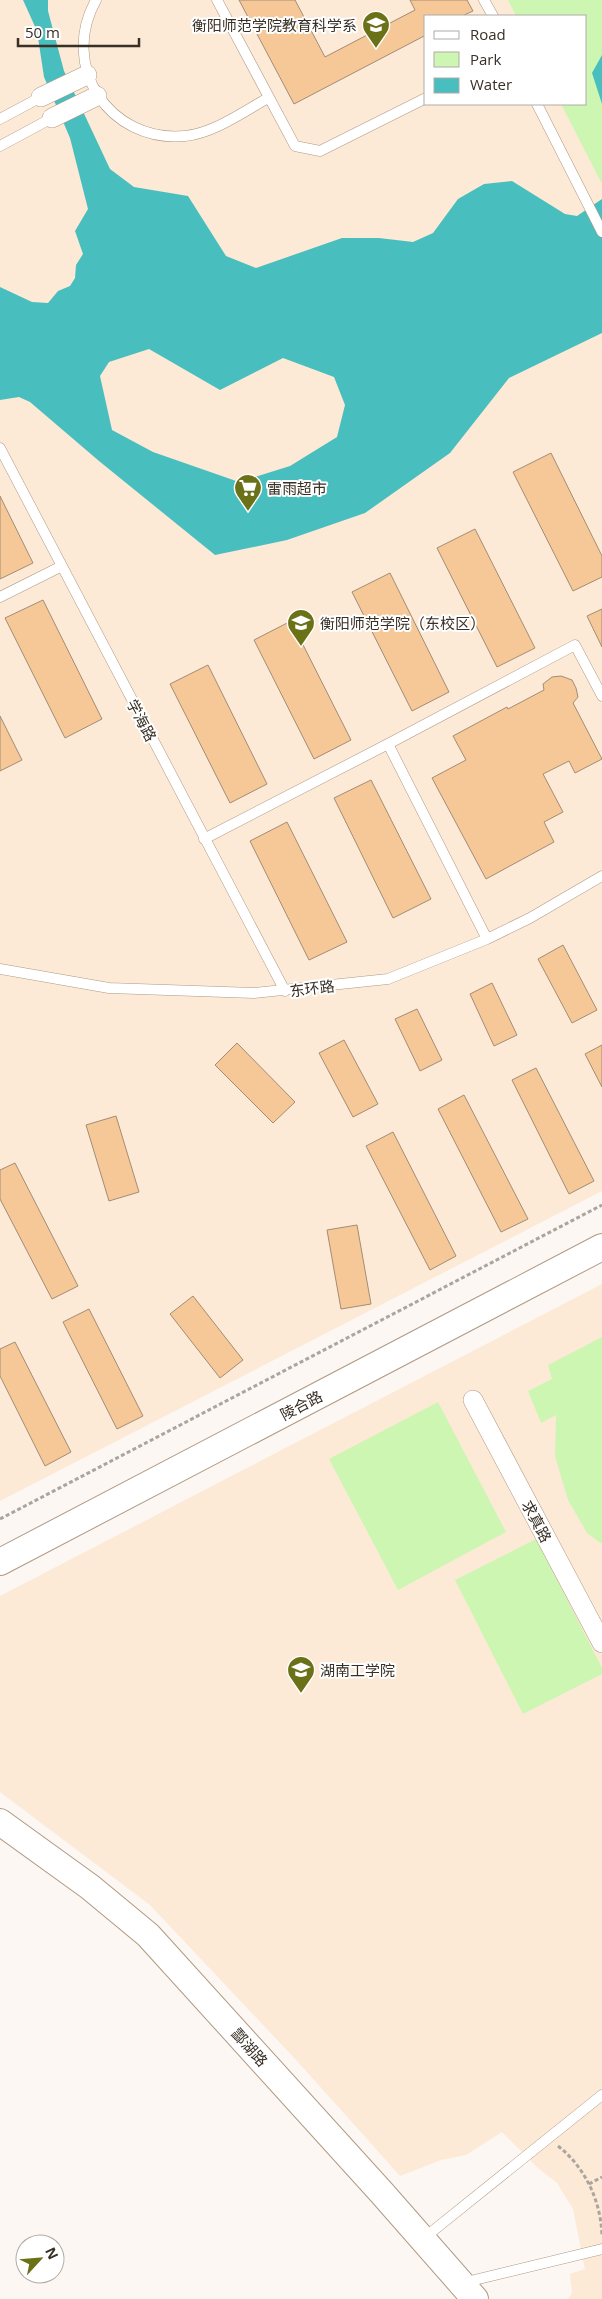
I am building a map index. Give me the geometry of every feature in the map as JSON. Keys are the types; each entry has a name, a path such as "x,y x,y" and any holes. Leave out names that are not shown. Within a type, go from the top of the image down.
{"street":[{"path":"41,98 84,76"},
{"path":"52,118 93,98"},
{"name":"陵合路","path":"0,1545 602,1231"},
{"name":"陵合路","path":"0,1562 602,1247"},
{"name":"求真路","path":"473,1400 602,1643"},
{"name":"酃湖路","path":"0,1822 90,1887 148,1935 468,2291"}],"lane":[{"path":"96,0 89,12 85,29 84,76 93,98 140,130 185,136 212,128 268,98"},
{"path":"217,0 295,146 320,152 424,99"},
{"path":"484,0 492,15"},
{"path":"0,120 41,98"},
{"path":"538,105 602,232"},
{"path":"0,146 52,118"},
{"name":"学海路","path":"0,448 284,991"},
{"path":"0,597 62,566"},
{"path":"204,838 388,744 575,645 602,696"},
{"path":"388,744 487,939"},
{"name":"东环路","path":"0,969 109,988 254,993 388,978 487,939 530,918 602,876"},
{"path":"423,2239 602,2095"},
{"path":"468,2291 602,2250"}],"path":[{"path":"0,1519 602,1205"},
{"path":"548,2138 573,2158 589,2184 601,2215 602,2250"},
{"path":"589,2184 602,2177"}],"shaded area":[{"name":"衡阳师范学院（东校区）","path":"0,0 602,0 602,1191 0,1501"},
{"name":"湖南工学院","path":"602,1284 602,2299 568,2299 572,2293 570,2274 585,2269 573,2209 557,2183 538,2168 502,2132 466,2155 441,2160 400,2176 298,2062 150,1905 0,1792 0,1596"}],"green space":[{"path":"508,0 602,0 602,184 562,105 587,105 587,15 516,15"},
{"path":"602,1337 602,1544 587,1533 568,1500 555,1456 556,1415 541,1423 528,1391 552,1379 548,1365"},
{"path":"438,1402 506,1532 398,1590 329,1459"},
{"path":"536,1539 602,1668 602,1674 523,1714 455,1580"}],"water":[{"path":"23,0 48,0 48,11 64,71 110,169 134,187 188,196 226,256 256,268 342,238 379,238 413,242 433,233 458,199 484,184 512,181 565,214 577,216 602,199 602,333 509,378 450,453 365,513 287,540 215,555 30,402 19,397 0,400 0,287 32,302 48,303 58,291 70,286 75,278 76,265 83,254 75,231 88,209 70,138 44,77 37,31","holes":["149,349 220,390 283,358 334,377 345,405 337,437 290,466 239,482 153,452 112,430 100,376 109,362"]},
{"path":"602,55 602,104 592,73"}],"building":[{"path":"239,0 295,0 325,57 415,10 410,0 467,0 473,11 464,15 424,15 424,36 294,104"},
{"path":"551,453 602,556 602,577 573,591 513,472"},
{"path":"0,496 33,563 0,579"},
{"path":"475,529 535,648 497,667 437,548"},
{"path":"390,573 449,692 412,711 352,592"},
{"path":"43,600 102,719 65,738 5,618"},
{"path":"602,609 602,647 587,616"},
{"path":"291,621 351,740 314,759 254,640"},
{"path":"208,665 267,784 230,803 170,684"},
{"path":"561,676 572,680 576,688 578,697 573,703 602,759 575,773 569,761 543,774 563,812 544,822 554,842 486,879 432,778 466,760 453,736 507,707 508,709 544,690 543,684 552,677"},
{"path":"0,716 22,760 0,771"},
{"path":"371,780 431,899 393,918 334,798"},
{"path":"287,822 347,942 309,960 250,841"},
{"path":"563,945 597,1010 572,1023 538,959"},
{"path":"492,983 517,1035 494,1046 470,994"},
{"path":"417,1009 442,1060 420,1071 395,1019"},
{"path":"344,1040 378,1104 353,1117 319,1053"},
{"path":"237,1043 295,1102 273,1123 215,1065"},
{"path":"602,1045 602,1087 585,1054"},
{"path":"536,1068 594,1181 569,1194 512,1080"},
{"path":"464,1095 528,1219 501,1232 438,1109"},
{"path":"116,1116 139,1192 109,1201 86,1125"},
{"path":"393,1132 456,1256 430,1270 366,1146"},
{"path":"15,1163 78,1286 52,1299 0,1199 0,1170"},
{"path":"357,1225 371,1304 341,1309 327,1230"},
{"path":"193,1296 243,1360 220,1378 170,1314"},
{"path":"89,1309 143,1416 117,1429 63,1322"},
{"path":"15,1342 71,1452 45,1466 0,1376 0,1349"}],"place":[{"name":"衡阳师范学院教育科学系","path":"376,49"},
{"name":"雷雨超市","path":"248,512"},
{"name":"衡阳师范学院（东校区）","path":"301,647"},
{"name":"湖南工学院","path":"301,1694"}]}
